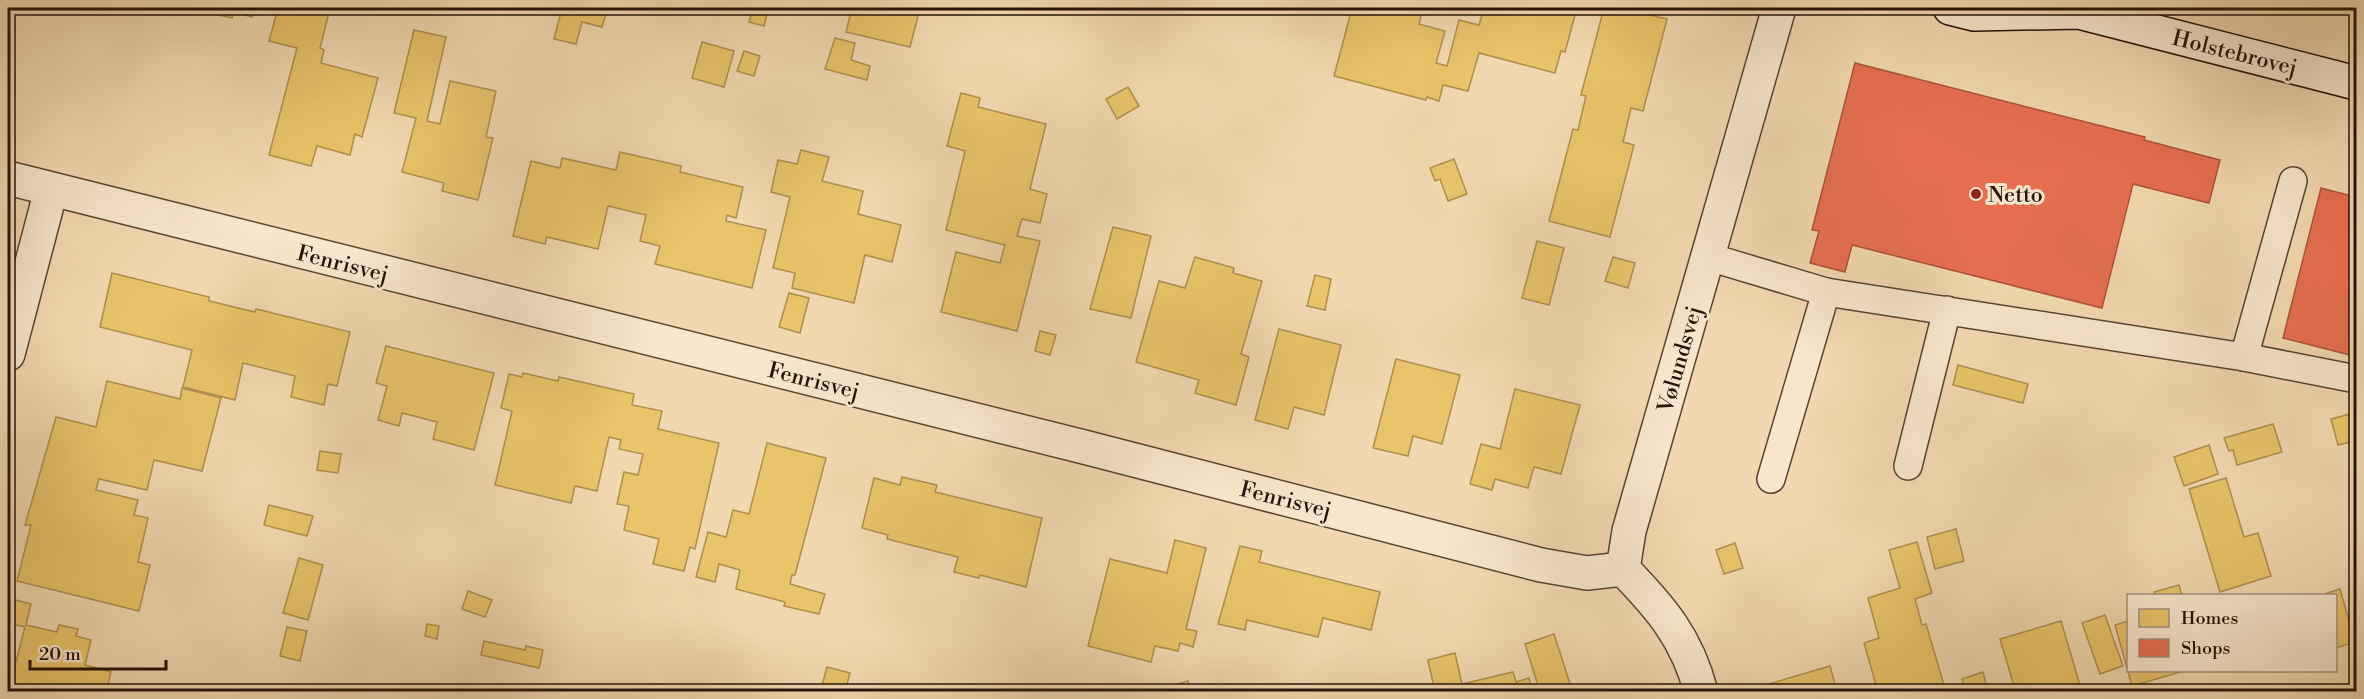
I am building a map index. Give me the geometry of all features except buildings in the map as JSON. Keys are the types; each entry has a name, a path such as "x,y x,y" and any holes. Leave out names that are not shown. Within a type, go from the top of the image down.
{"street":[{"name":"Vølundsvej","path":"1623,569 1629,531 1779,8"},
{"name":"Holstebrovej","path":"1950,8 1974,14 2075,10 2356,83"},
{"name":"Fenrisvej","path":"8,178 1096,450 1540,565 1587,573 1623,569"},
{"path":"8,354 51,189"},
{"path":"1623,569 1654,601 1675,628 1693,661 1701,692"}],"lane":[{"path":"2244,357 2293,181"},
{"path":"1709,257 1826,291 2244,357 2356,379"},
{"path":"1771,479 1826,291"},
{"path":"1908,466 1947,310"}],"place":[{"name":"Netto","path":"1976,194"}]}
